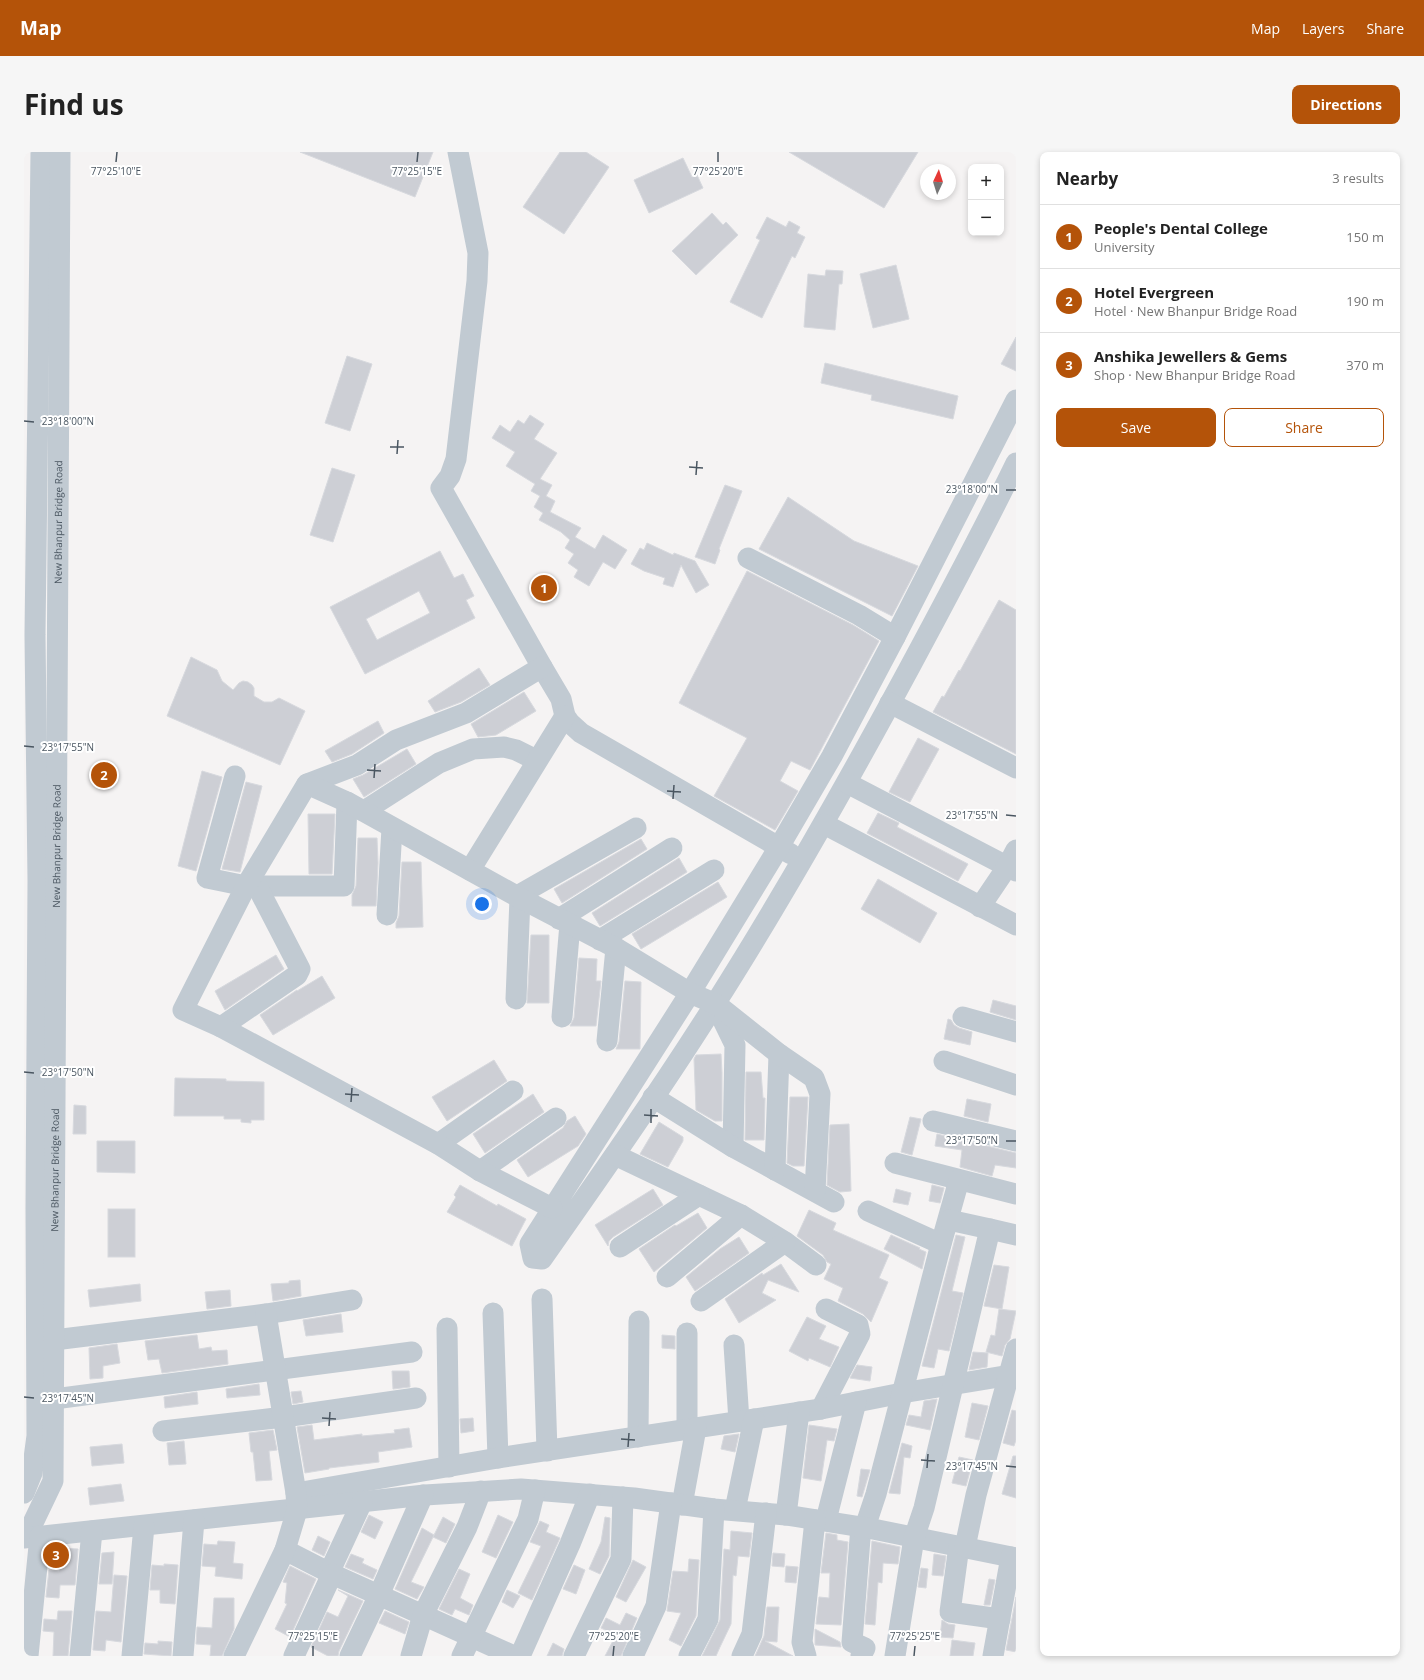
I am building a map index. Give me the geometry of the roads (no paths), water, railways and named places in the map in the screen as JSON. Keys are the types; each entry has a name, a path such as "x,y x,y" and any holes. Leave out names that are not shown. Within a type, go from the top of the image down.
{"street":[{"name":"New Bhanpur Bridge Road","path":"24,1493 32,1473 36,1436 38,874 35,635 41,152"},
{"name":"New Bhanpur Bridge Road","path":"29,1535 31,1527 54,1481 60,152"},
{"path":"458,152 478,252 477,282 456,459 450,476 441,488 542,667 562,699 565,716 570,723 580,733 802,861"},
{"path":"1016,400 895,637 832,756 779,847 690,993 530,1244 533,1258 542,1259 615,1155 716,1004 847,783 986,527 1016,463"},
{"path":"748,558 859,616 895,637"},
{"path":"919,588 945,601"},
{"path":"542,667 466,713 396,740 357,765 307,784 183,1010 221,1027 438,1144 480,1171 552,1208"},
{"path":"890,703 1016,768"},
{"path":"854,713 878,725"},
{"path":"470,870 536,760 565,716"},
{"path":"355,807 440,763 473,749 504,747 516,750 536,760"},
{"path":"236,776 207,878 252,886 344,886 355,807"},
{"path":"847,783 1013,863 980,907"},
{"path":"307,784 355,807 564,922 608,944 690,993 716,1004 779,1054 814,1078 820,1094 815,1191"},
{"path":"824,824 1016,925"},
{"path":"387,915 392,828"},
{"path":"518,897 636,828"},
{"path":"564,922 672,848"},
{"path":"608,944 714,870"},
{"path":"221,1027 297,975 300,969 252,886"},
{"path":"516,998 518,897"},
{"path":"562,1017 564,922"},
{"path":"607,1041 608,944"},
{"path":"716,1004 735,1045 733,1147"},
{"path":"963,1017 1016,1032"},
{"path":"775,1170 779,1054"},
{"path":"944,1061 1016,1085"},
{"path":"438,1144 513,1091"},
{"path":"653,1097 733,1147 834,1202"},
{"path":"480,1171 556,1118"},
{"path":"934,1121 1016,1141"},
{"path":"615,1155 741,1215 785,1242 816,1265"},
{"path":"895,1163 1016,1194"},
{"path":"861,1656 865,1648 852,1642 863,1527 876,1494 959,1180"},
{"path":"620,1247 699,1195"},
{"path":"868,1211 941,1244"},
{"path":"667,1277 741,1215"},
{"path":"949,1220 1016,1236"},
{"path":"895,1656 914,1538 924,1508 990,1229"},
{"path":"701,1301 785,1242"},
{"path":"542,1299 547,1451"},
{"path":"54,1340 266,1314 352,1300"},
{"path":"820,1409 860,1334 858,1325 826,1309"},
{"path":"493,1313 498,1458"},
{"path":"234,1656 285,1550 296,1501 284,1417 266,1314"},
{"path":"638,1437 639,1321"},
{"path":"447,1328 449,1467"},
{"path":"633,1656 656,1606 691,1429 687,1332"},
{"path":"734,1345 746,1420 736,1510"},
{"path":"1000,1619 950,1612 962,1547 976,1494 1012,1375 1016,1349"},
{"path":"54,1399 412,1352"},
{"path":"28,1656 29,1535 92,1531 194,1520 296,1501 449,1467 498,1458 820,1409 902,1393 1012,1375"},
{"path":"163,1431 284,1417 416,1398"},
{"path":"806,1656 802,1642 821,1520 856,1402"},
{"path":"742,1656 752,1634 776,1514 800,1412"},
{"path":"296,1501 362,1502 423,1495 481,1491 535,1490 590,1494 821,1520 863,1527 1013,1558 993,1656"},
{"path":"462,1656 528,1519 535,1490"},
{"path":"411,1656 423,1615 467,1527 481,1491"},
{"path":"520,1656 570,1544 590,1494"},
{"path":"350,1656 379,1595 423,1495"},
{"path":"574,1656 621,1559 623,1497"},
{"path":"294,1656 362,1502"},
{"path":"690,1656 708,1619 714,1509"},
{"path":"183,1656 194,1520"},
{"path":"132,1656 144,1526"},
{"path":"80,1656 92,1531"},
{"path":"285,1550 330,1573 514,1656"}],"place":[{"name":"People's Dental College","path":"544,588"},
{"name":"Hotel Evergreen","path":"104,775"},
{"name":"Anshika Jewellers & Gems","path":"56,1555"}]}
